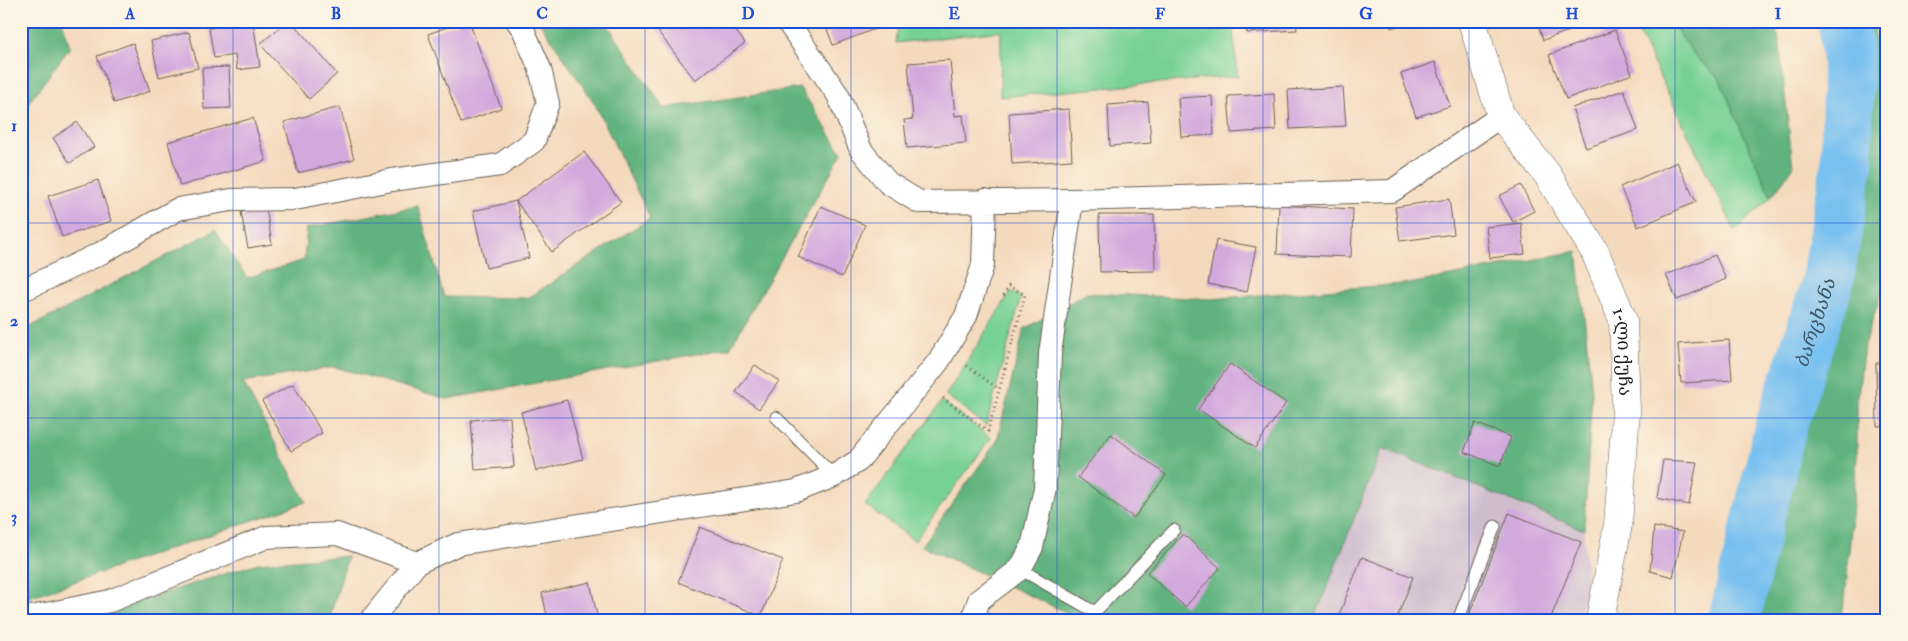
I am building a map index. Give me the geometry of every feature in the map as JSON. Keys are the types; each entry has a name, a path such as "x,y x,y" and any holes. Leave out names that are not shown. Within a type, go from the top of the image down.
{"main road":[{"path":"1472,21 1501,116"},
{"name":"1-ლი ქუჩა","path":"1501,116 1547,174 1596,252 1623,320 1626,411 1619,506 1600,620"}],"street":[{"path":"21,291 101,253 178,209 231,200 295,198 392,180 455,173 500,165 519,154 534,141 548,104 540,69 518,21"},
{"path":"787,21 838,95 861,150 888,183 919,202 1072,200 1392,191 1501,116"},
{"path":"371,620 417,563 458,544 796,491 834,476 858,461 938,362 966,316 983,265 985,200"},
{"path":"972,620 979,600 1020,569 1032,547 1045,488 1050,354 1072,200"},
{"path":"21,619 110,601 267,537 337,534 417,563"}],"lane":[{"path":"776,416 834,476"},
{"path":"1458,620 1495,526"},
{"path":"1020,569 1094,616 1174,530"}],"path":[{"path":"938,394 988,431 1025,295 1009,286"},
{"path":"961,362 999,389"}],"shaded area":[{"path":"1381,448 1584,530 1587,591 1577,620 1314,620"}],"green space":[{"path":"21,21 62,21 70,47 21,113"},
{"path":"539,21 605,21 664,108 800,88 842,153 730,348 447,399 335,367 243,382 306,502 21,600 21,332 215,230 247,278 304,260 307,228 418,206 444,297 528,298 650,218 595,104"},
{"path":"899,21 1092,21 1093,25 1108,21 1232,21 1238,76 1000,97 1001,31 896,43"},
{"path":"1633,21 1674,21 1676,29 1697,58 1719,78 1771,197 1735,231"},
{"path":"1674,21 1773,21 1779,40 1793,168 1771,197 1719,78 1697,58 1676,29"},
{"path":"1851,21 1873,21 1880,71 1887,156 1887,276 1864,345 1857,404 1857,457 1845,599 1839,620 1760,620 1864,166"},
{"path":"1577,251 1592,391 1584,530 1382,448 1314,620 1083,620 922,546 997,441 1024,329 1087,293 1211,299 1415,283"},
{"path":"1011,291 1021,297 986,426 946,395"},
{"path":"942,401 991,438 915,541 865,505"},
{"path":"348,556 329,620 80,620 258,563"}],"building":[{"path":"253,21 260,67 237,70 235,55 214,58 209,28"},
{"path":"287,21 291,21 337,74 309,99 260,44"},
{"path":"464,21 469,21 501,108 461,123 428,34"},
{"path":"650,21 728,21 745,43 695,80"},
{"path":"824,21 890,21 891,23 833,45"},
{"path":"1247,21 1296,21 1297,30 1247,33"},
{"path":"1388,21 1409,21 1409,22 1391,28"},
{"path":"1537,21 1591,21 1592,23 1543,40"},
{"path":"1615,30 1632,74 1566,99 1549,55"},
{"path":"189,32 198,68 159,77 151,41"},
{"path":"133,43 150,91 114,103 97,56"},
{"path":"950,60 955,116 963,115 966,143 907,148 904,120 913,119 908,63"},
{"path":"1435,62 1450,106 1416,117 1401,74"},
{"path":"229,67 231,108 204,109 202,68"},
{"path":"1343,87 1346,126 1290,129 1288,90"},
{"path":"1624,90 1638,130 1586,148 1572,108"},
{"path":"1274,94 1276,130 1231,133 1228,96"},
{"path":"1212,96 1214,135 1181,137 1178,98"},
{"path":"1148,102 1151,143 1110,146 1108,105"},
{"path":"340,107 354,159 298,173 284,122"},
{"path":"1069,109 1072,160 1012,164 1009,113"},
{"path":"253,118 266,161 180,186 168,142"},
{"path":"77,122 94,147 70,163 53,138"},
{"path":"584,152 621,202 552,252 516,201"},
{"path":"1677,162 1696,202 1638,227 1620,187"},
{"path":"98,180 111,221 62,237 48,196"},
{"path":"1521,185 1534,211 1513,222 1499,196"},
{"path":"1449,199 1454,234 1400,241 1395,207"},
{"path":"516,201 529,258 486,268 473,211"},
{"path":"1279,205 1353,209 1351,257 1277,254"},
{"path":"821,206 865,225 842,277 798,257"},
{"path":"266,208 272,244 248,248 241,212"},
{"path":"1099,215 1154,215 1155,271 1100,272"},
{"path":"1521,223 1525,254 1490,258 1486,227"},
{"path":"1216,240 1256,247 1247,292 1208,284"},
{"path":"1715,255 1726,279 1677,300 1666,275"},
{"path":"1729,340 1732,380 1681,383 1678,344"},
{"path":"1876,363 1887,363 1887,426 1877,426"},
{"path":"1230,364 1286,403 1255,448 1198,409"},
{"path":"755,365 779,381 759,409 736,392"},
{"path":"293,384 322,433 291,451 262,401"},
{"path":"567,400 583,459 536,471 521,412"},
{"path":"510,417 514,467 475,470 471,420"},
{"path":"1475,423 1511,437 1500,466 1464,452"},
{"path":"1111,434 1166,475 1134,518 1078,477"},
{"path":"1663,460 1697,462 1689,505 1657,498"},
{"path":"1509,513 1581,542 1550,620 1467,620"},
{"path":"700,527 783,560 761,616 678,582"},
{"path":"1654,527 1683,532 1673,577 1650,571"},
{"path":"1183,534 1220,568 1185,607 1147,573"},
{"path":"1362,557 1413,577 1396,620 1337,620"},
{"path":"590,582 598,620 548,620 542,593"},
{"path":"984,614 1004,619 1004,620 983,620"}],"waterway":[{"name":"ბარცხანა","path":"1734,620 1781,425 1827,285 1847,164 1848,63 1844,21"}]}
